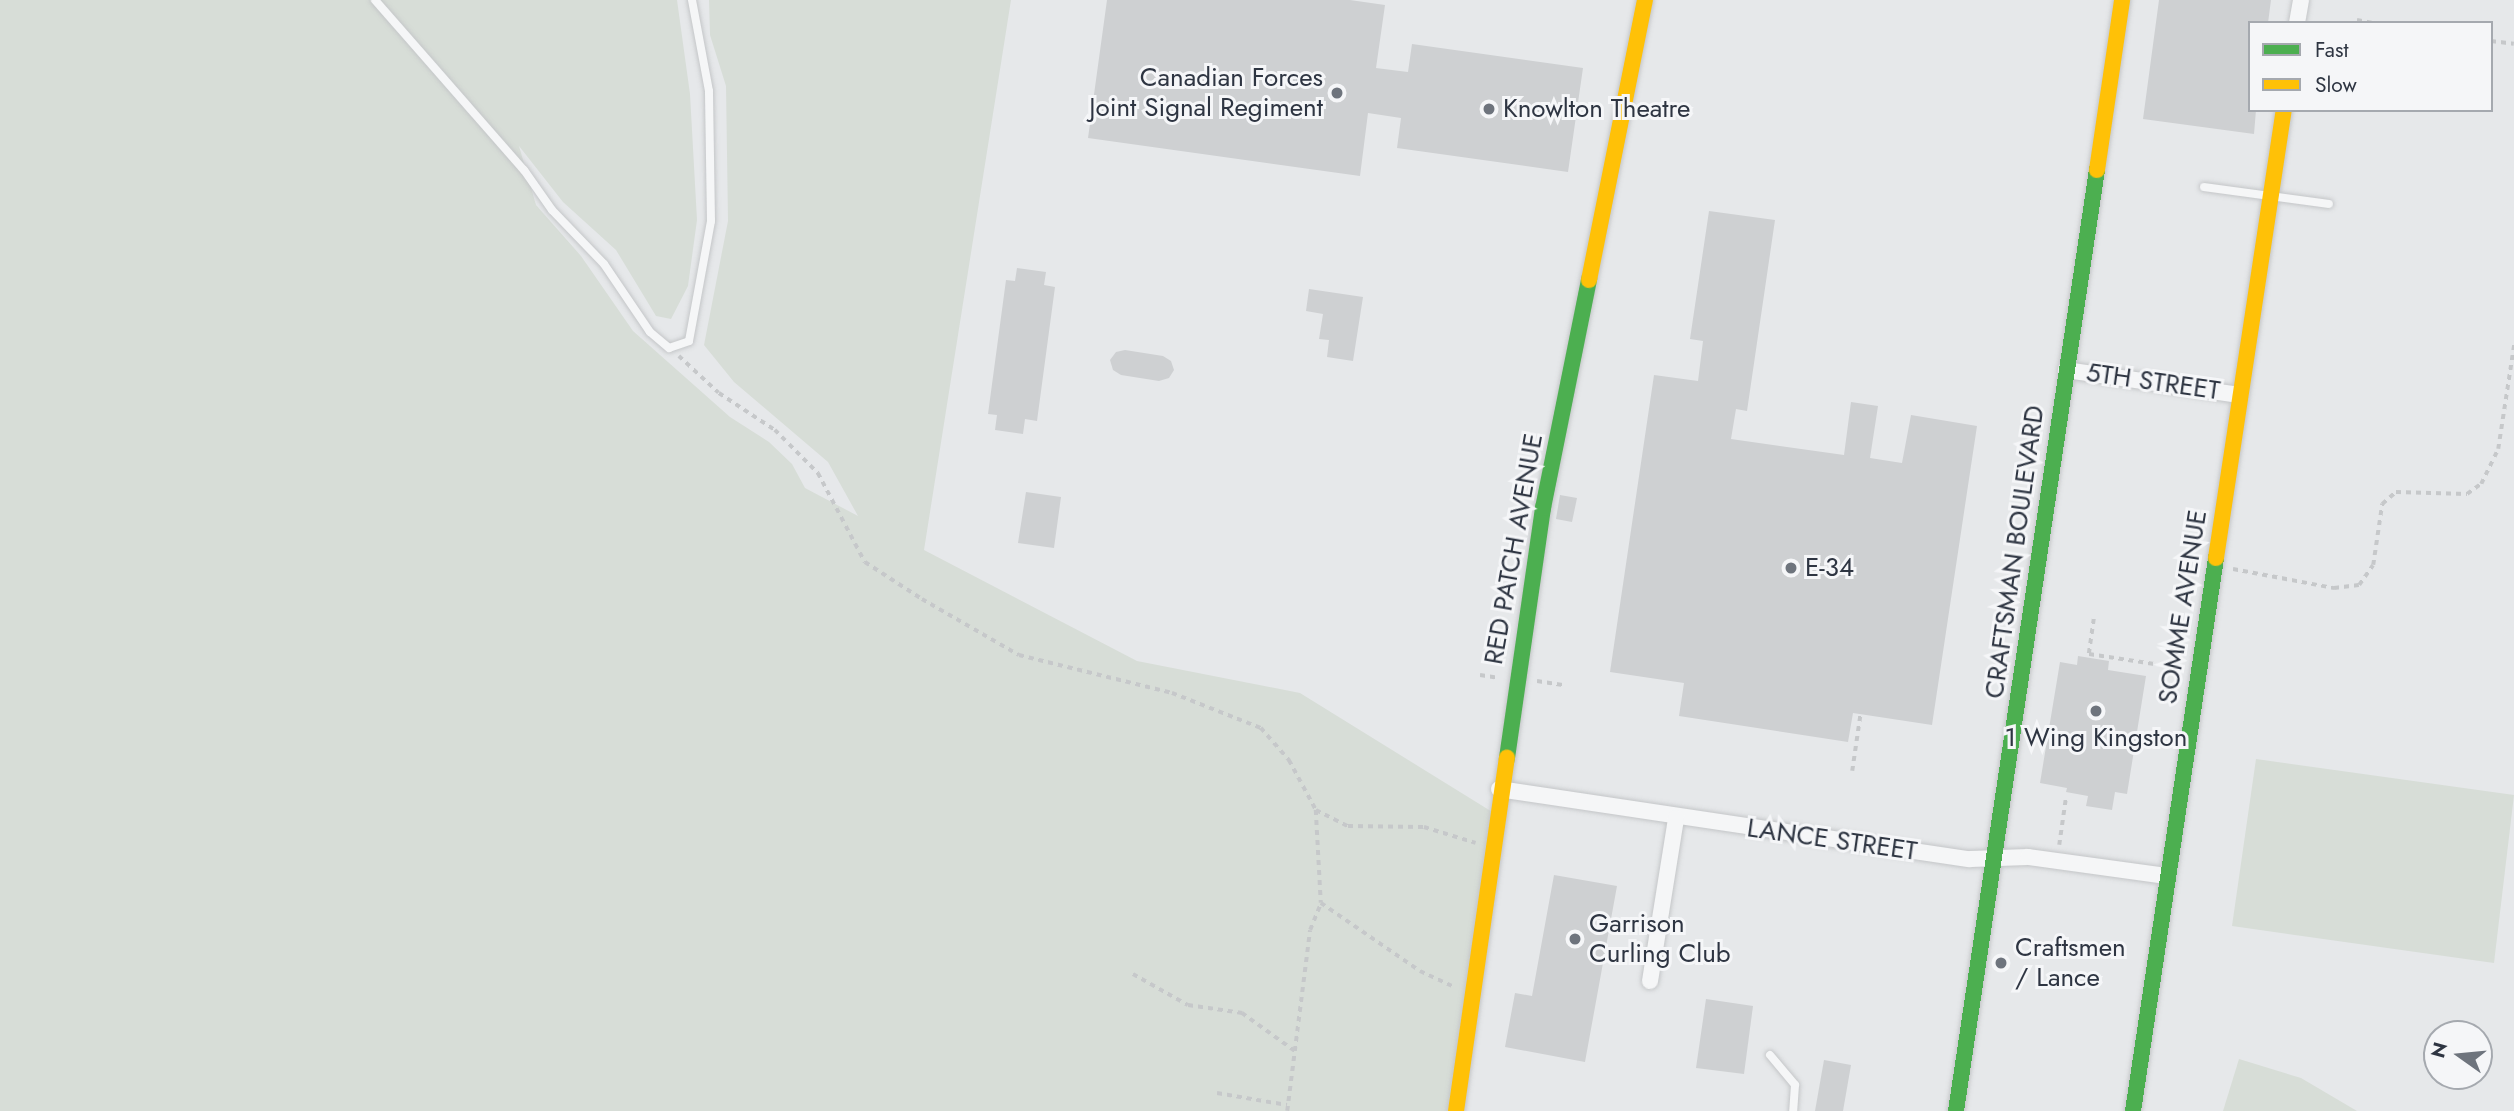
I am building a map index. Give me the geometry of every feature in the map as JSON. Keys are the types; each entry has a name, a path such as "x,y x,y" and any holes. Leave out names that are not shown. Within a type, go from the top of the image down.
{"street":[{"name":"RED PATCH AVENUE","path":"1456,1111 1499,789 1543,508 1645,0"},
{"name":"CRAFTSMAN BOULEVARD","path":"1956,1111 2122,0"},
{"path":"2297,21 2301,0"},
{"name":"SOMME AVENUE","path":"2133,1111 2166,876 2284,112"},
{"name":"5TH STREET","path":"2066,370 2240,395"},
{"name":"LANCE STREET","path":"1499,789 1676,818 1995,859 2057,862 2166,876"},
{"path":"1650,981 1676,818"}],"lane":[{"path":"375,0 524,170 552,210 604,264 650,332 669,348 689,341 711,221 709,91 692,0"},
{"path":"2204,187 2329,204"},
{"path":"1770,1055 1795,1085 1793,1111"}],"path":[{"path":"2357,20 2362,21"},
{"path":"2493,41 2514,44"},
{"path":"2214,565 2334,588 2359,585 2373,565 2382,504 2396,492 2466,494 2481,484 2498,449 2514,344"},
{"path":"669,348 719,393 775,430 818,472 864,562 1019,655 1172,693 1261,728 1289,760 1316,810 1321,903 1310,930 1288,1108 1217,1093"},
{"path":"2094,619 2089,654 2154,664"},
{"path":"1852,771 1860,716"},
{"path":"2057,862 2066,796"},
{"path":"1316,810 1348,826 1424,827 1492,847"},
{"path":"1321,903 1420,971 1471,995"},
{"path":"1133,974 1188,1005 1242,1013 1295,1051"}],"shaded area":[{"path":"0,0 677,0 690,94 697,220 688,286 671,319 656,316 616,250 563,202 519,146 536,205 581,256 633,331 730,417 769,442 792,464 805,488 858,516 828,462 734,382 704,345 728,221 726,86 710,35 709,0 1011,0 924,550 1137,661 1300,693 1502,818 1454,1111 0,1111"},
{"path":"2256,759 2514,795 2494,963 2232,926"},
{"path":"2239,1059 2301,1078 2357,1111 2223,1111"}],"building":[{"name":"Canadian Forces Joint Signal Regiment","path":"1107,0 1350,0 1385,5 1376,68 1408,72 1412,44 1583,68 1568,172 1397,148 1401,118 1368,113 1360,176 1088,138"},
{"path":"2159,0 2271,0 2268,21 2248,21 2248,112 2256,112 2254,134 2143,119"},
{"name":"E-34","path":"1709,211 1775,220 1747,411 1736,409 1731,439 1844,455 1851,402 1878,406 1870,458 1902,463 1911,415 1977,426 1932,725 1853,713 1848,742 1679,716 1684,683 1610,672 1654,375 1698,381 1703,341 1690,339"},
{"path":"1017,268 1046,272 1044,285 1055,287 1037,421 1025,419 1023,434 995,430 997,415 988,414 1006,280 1015,281"},
{"path":"1309,289 1363,297 1353,361 1327,357 1329,340 1319,339 1323,314 1306,311"},
{"path":"1125,350 1163,356 1171,361 1174,370 1169,378 1159,381 1121,375 1113,370 1110,360 1116,352"},
{"path":"1026,492 1061,497 1054,548 1018,543"},
{"path":"1560,495 1577,498 1572,522 1556,519"},
{"name":"1 Wing Kingston","path":"2078,656 2109,661 2108,670 2146,676 2127,794 2115,792 2112,810 2086,806 2088,796 2066,792 2067,788 2040,783 2060,662 2077,665"},
{"name":"Garrison Curling Club","path":"1554,875 1617,886 1585,1062 1505,1047 1515,993 1532,996"},
{"path":"1706,999 1753,1006 1744,1074 1696,1068"},
{"path":"1824,1060 1851,1065 1843,1111 1815,1111"}],"traffic: fast":[{"path":"1956,1111 2097,170"},
{"path":"1507,758 1543,508 1589,280"},
{"path":"2133,1111 2216,558"}],"traffic: slow":[{"path":"1589,280 1645,0"},
{"path":"2097,170 2122,0"},
{"path":"2216,558 2284,112"},
{"path":"1456,1111 1507,758"}],"place":[{"name":"Canadian Forces Joint Signal Regiment","path":"1337,93"},
{"name":"Knowlton Theatre","path":"1489,109"},
{"name":"E-34","path":"1791,568"},
{"name":"1 Wing Kingston","path":"2096,711"},
{"name":"Garrison Curling Club","path":"1575,939"},
{"name":"Craftsmen / Lance","path":"2001,963"}]}
